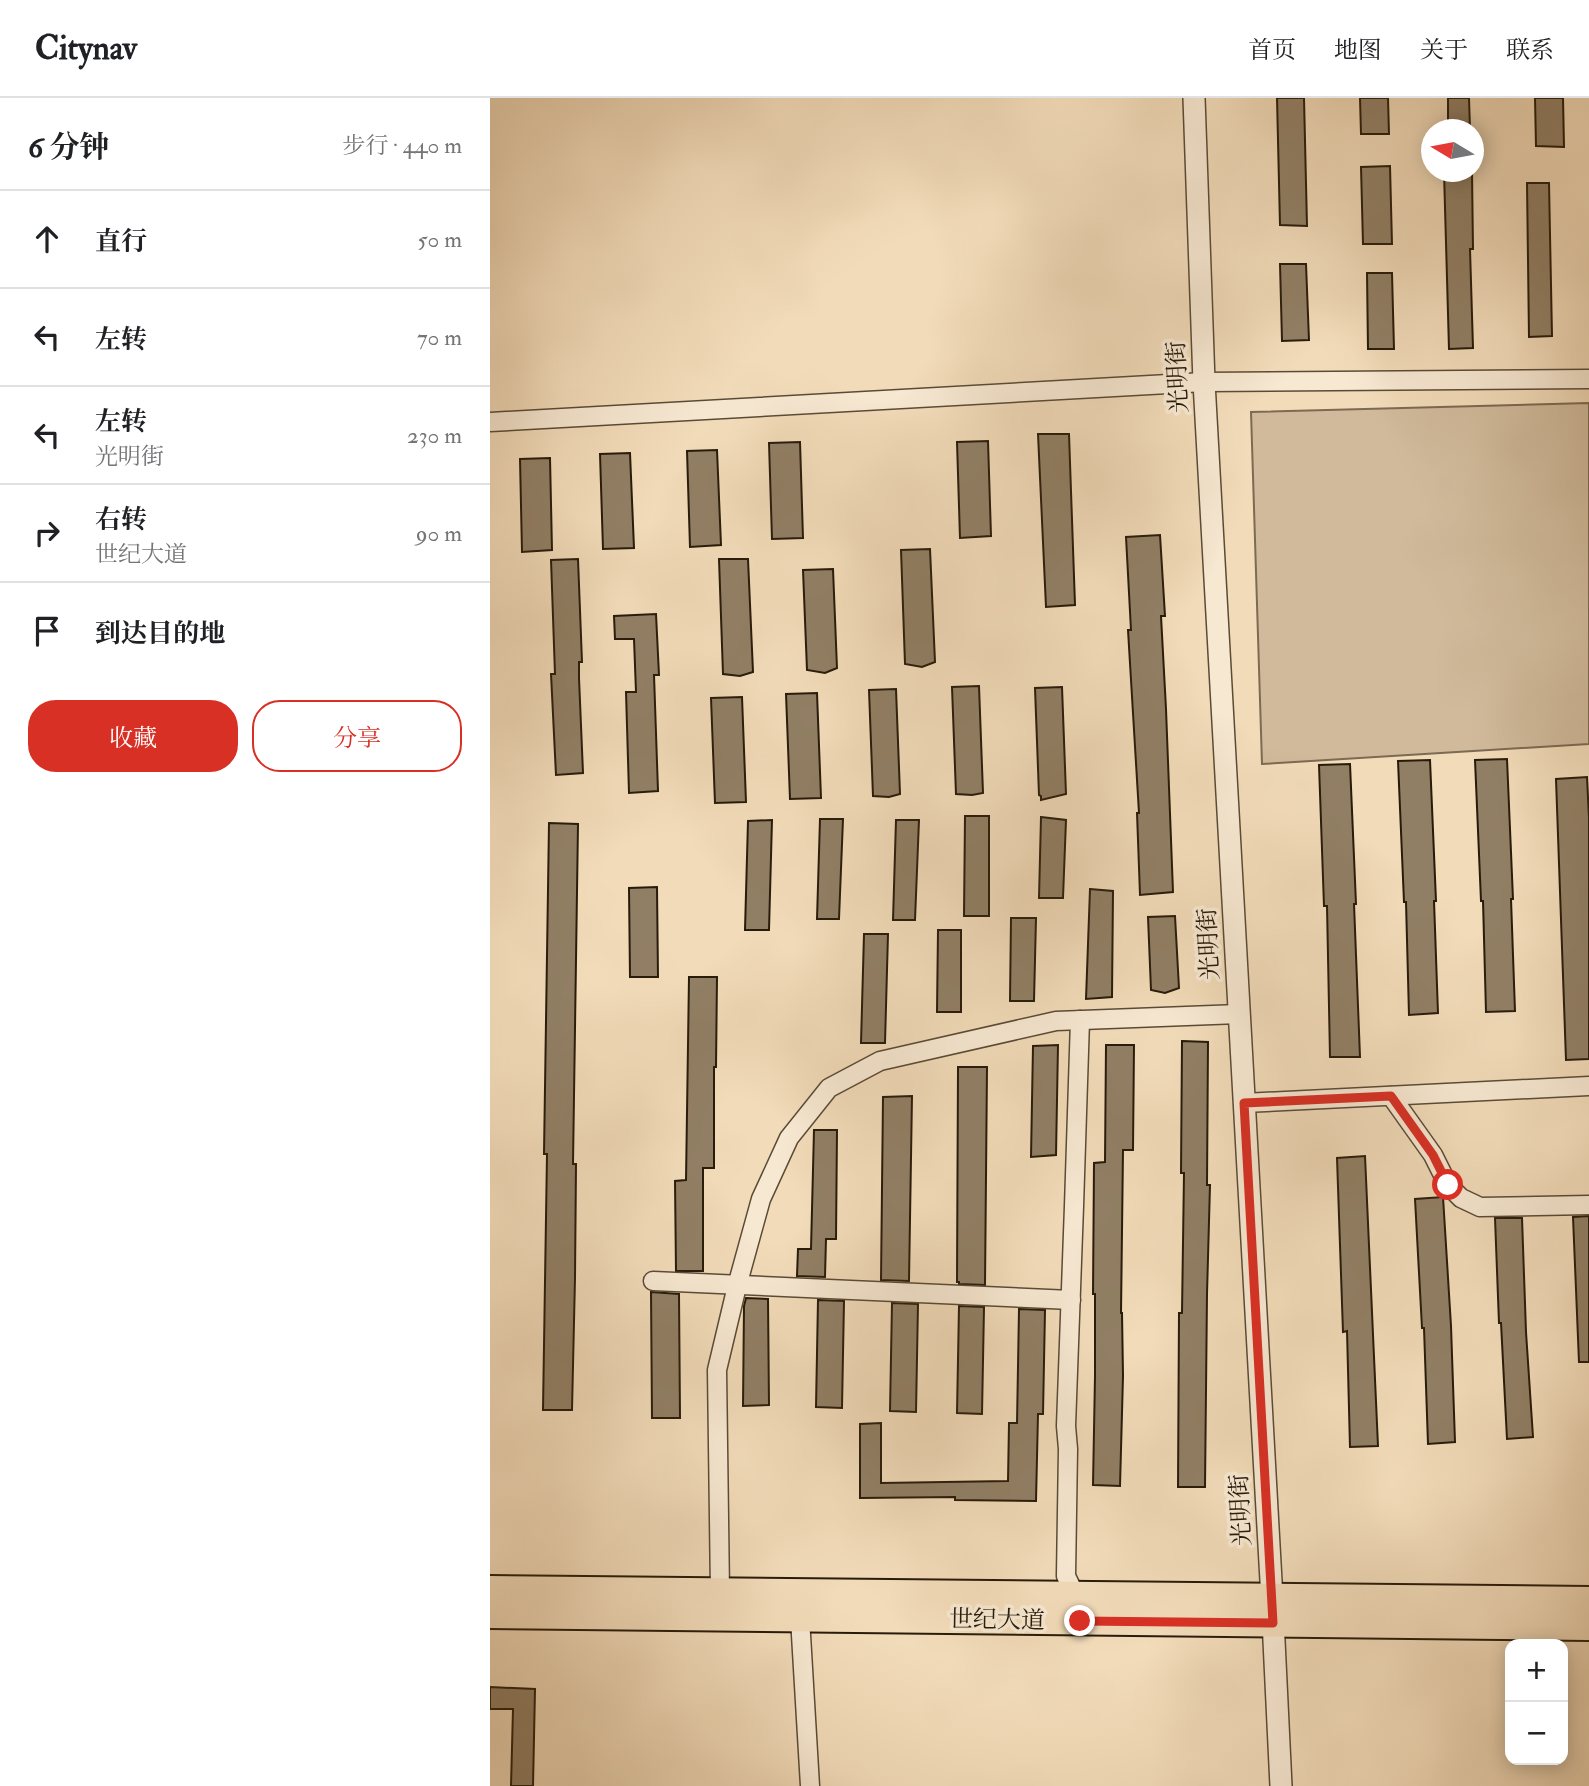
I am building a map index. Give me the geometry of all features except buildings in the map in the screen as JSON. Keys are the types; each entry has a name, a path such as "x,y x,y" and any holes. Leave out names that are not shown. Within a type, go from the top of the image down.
{"main road":[{"name":"世纪大道","path":"490,1590 720,1593 1078,1609 1273,1611 1589,1626"},
{"name":"世纪大道","path":"1273,1611 1589,1601"},
{"name":"世纪大道","path":"490,1614 800,1618 1078,1609"}],"street":[{"name":"光明街","path":"1194,98 1204,382 1281,1786"},
{"path":"490,422 1204,382 1589,379"},
{"path":"720,1593 718,1370 761,1199 789,1138 829,1088 880,1061 1056,1021 1239,1014"},
{"path":"1078,1609 1066,1576 1066,1426 1080,1020"},
{"path":"1244,1103 1589,1086"},
{"path":"1391,1096 1433,1155 1448,1185 1461,1198 1480,1208 1589,1205"},
{"path":"653,1281 1071,1300"},
{"path":"800,1618 810,1786"}],"shaded area":[{"path":"1589,403 1589,744 1262,764 1251,412"}],"route":[{"path":"1080,1621 1273,1623 1244,1103 1391,1096 1433,1155 1448,1185"}]}
